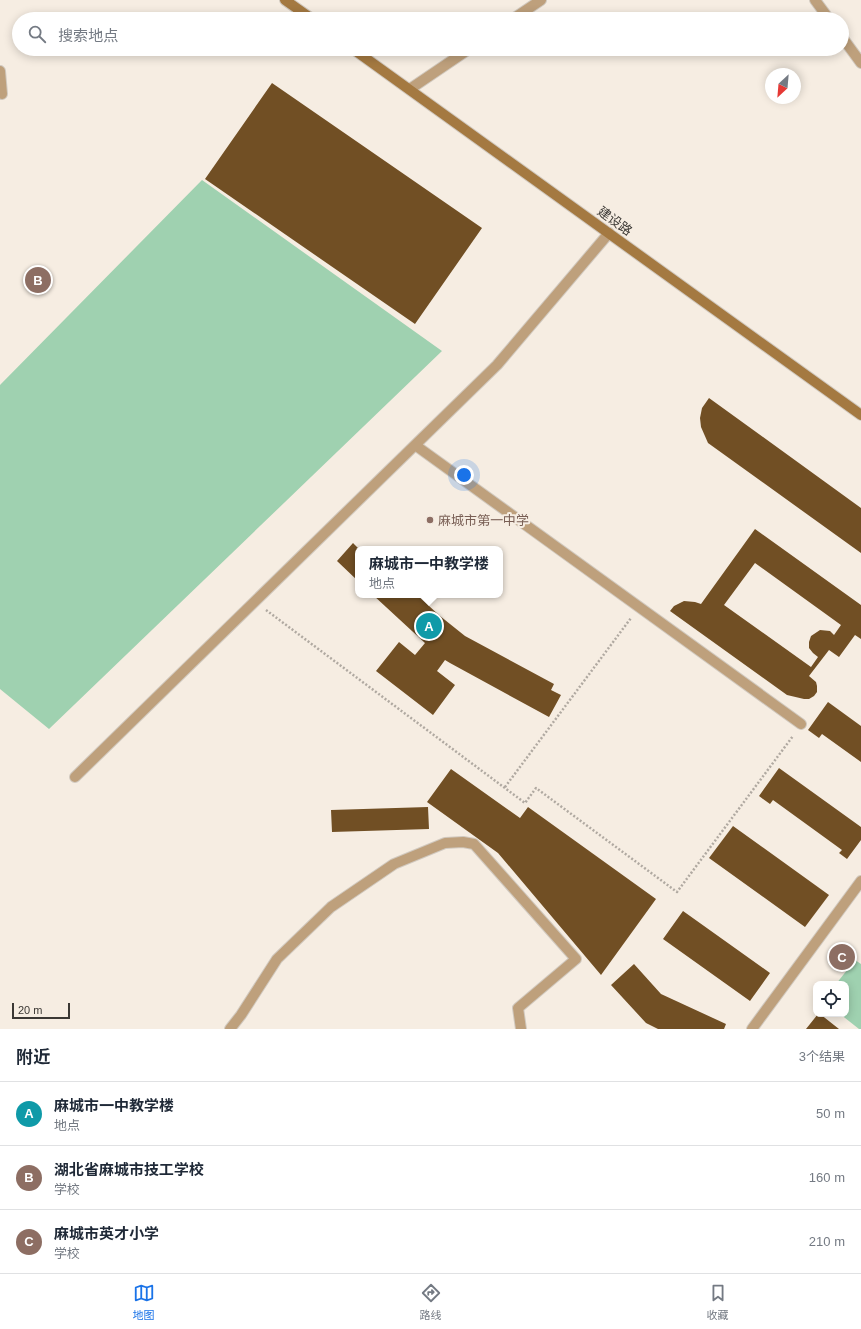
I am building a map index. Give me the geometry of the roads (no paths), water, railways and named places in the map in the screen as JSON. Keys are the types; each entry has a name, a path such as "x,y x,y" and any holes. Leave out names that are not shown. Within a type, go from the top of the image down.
{"street":[{"path":"285,0 302,12"},
{"path":"523,12 541,0"},
{"path":"815,0 823,12"},
{"path":"849,47 861,63"},
{"name":"建设路","path":"363,56 861,415"},
{"path":"410,89 459,56"},
{"path":"0,70 2,94"},
{"path":"75,778 497,365 609,233"},
{"path":"415,445 801,724"},
{"path":"230,1029 241,1015 277,959 331,907 394,864 445,844 463,842 474,844 576,959 518,1008 521,1029"},
{"path":"752,1029 861,881"}],"place":[{"name":"湖北省麻城市技工学校","path":"38,280"},
{"name":"麻城市第一中学","path":"430,520"},
{"name":"麻城市一中教学楼","path":"429,626"},
{"name":"麻城市英才小学","path":"842,957"}]}
